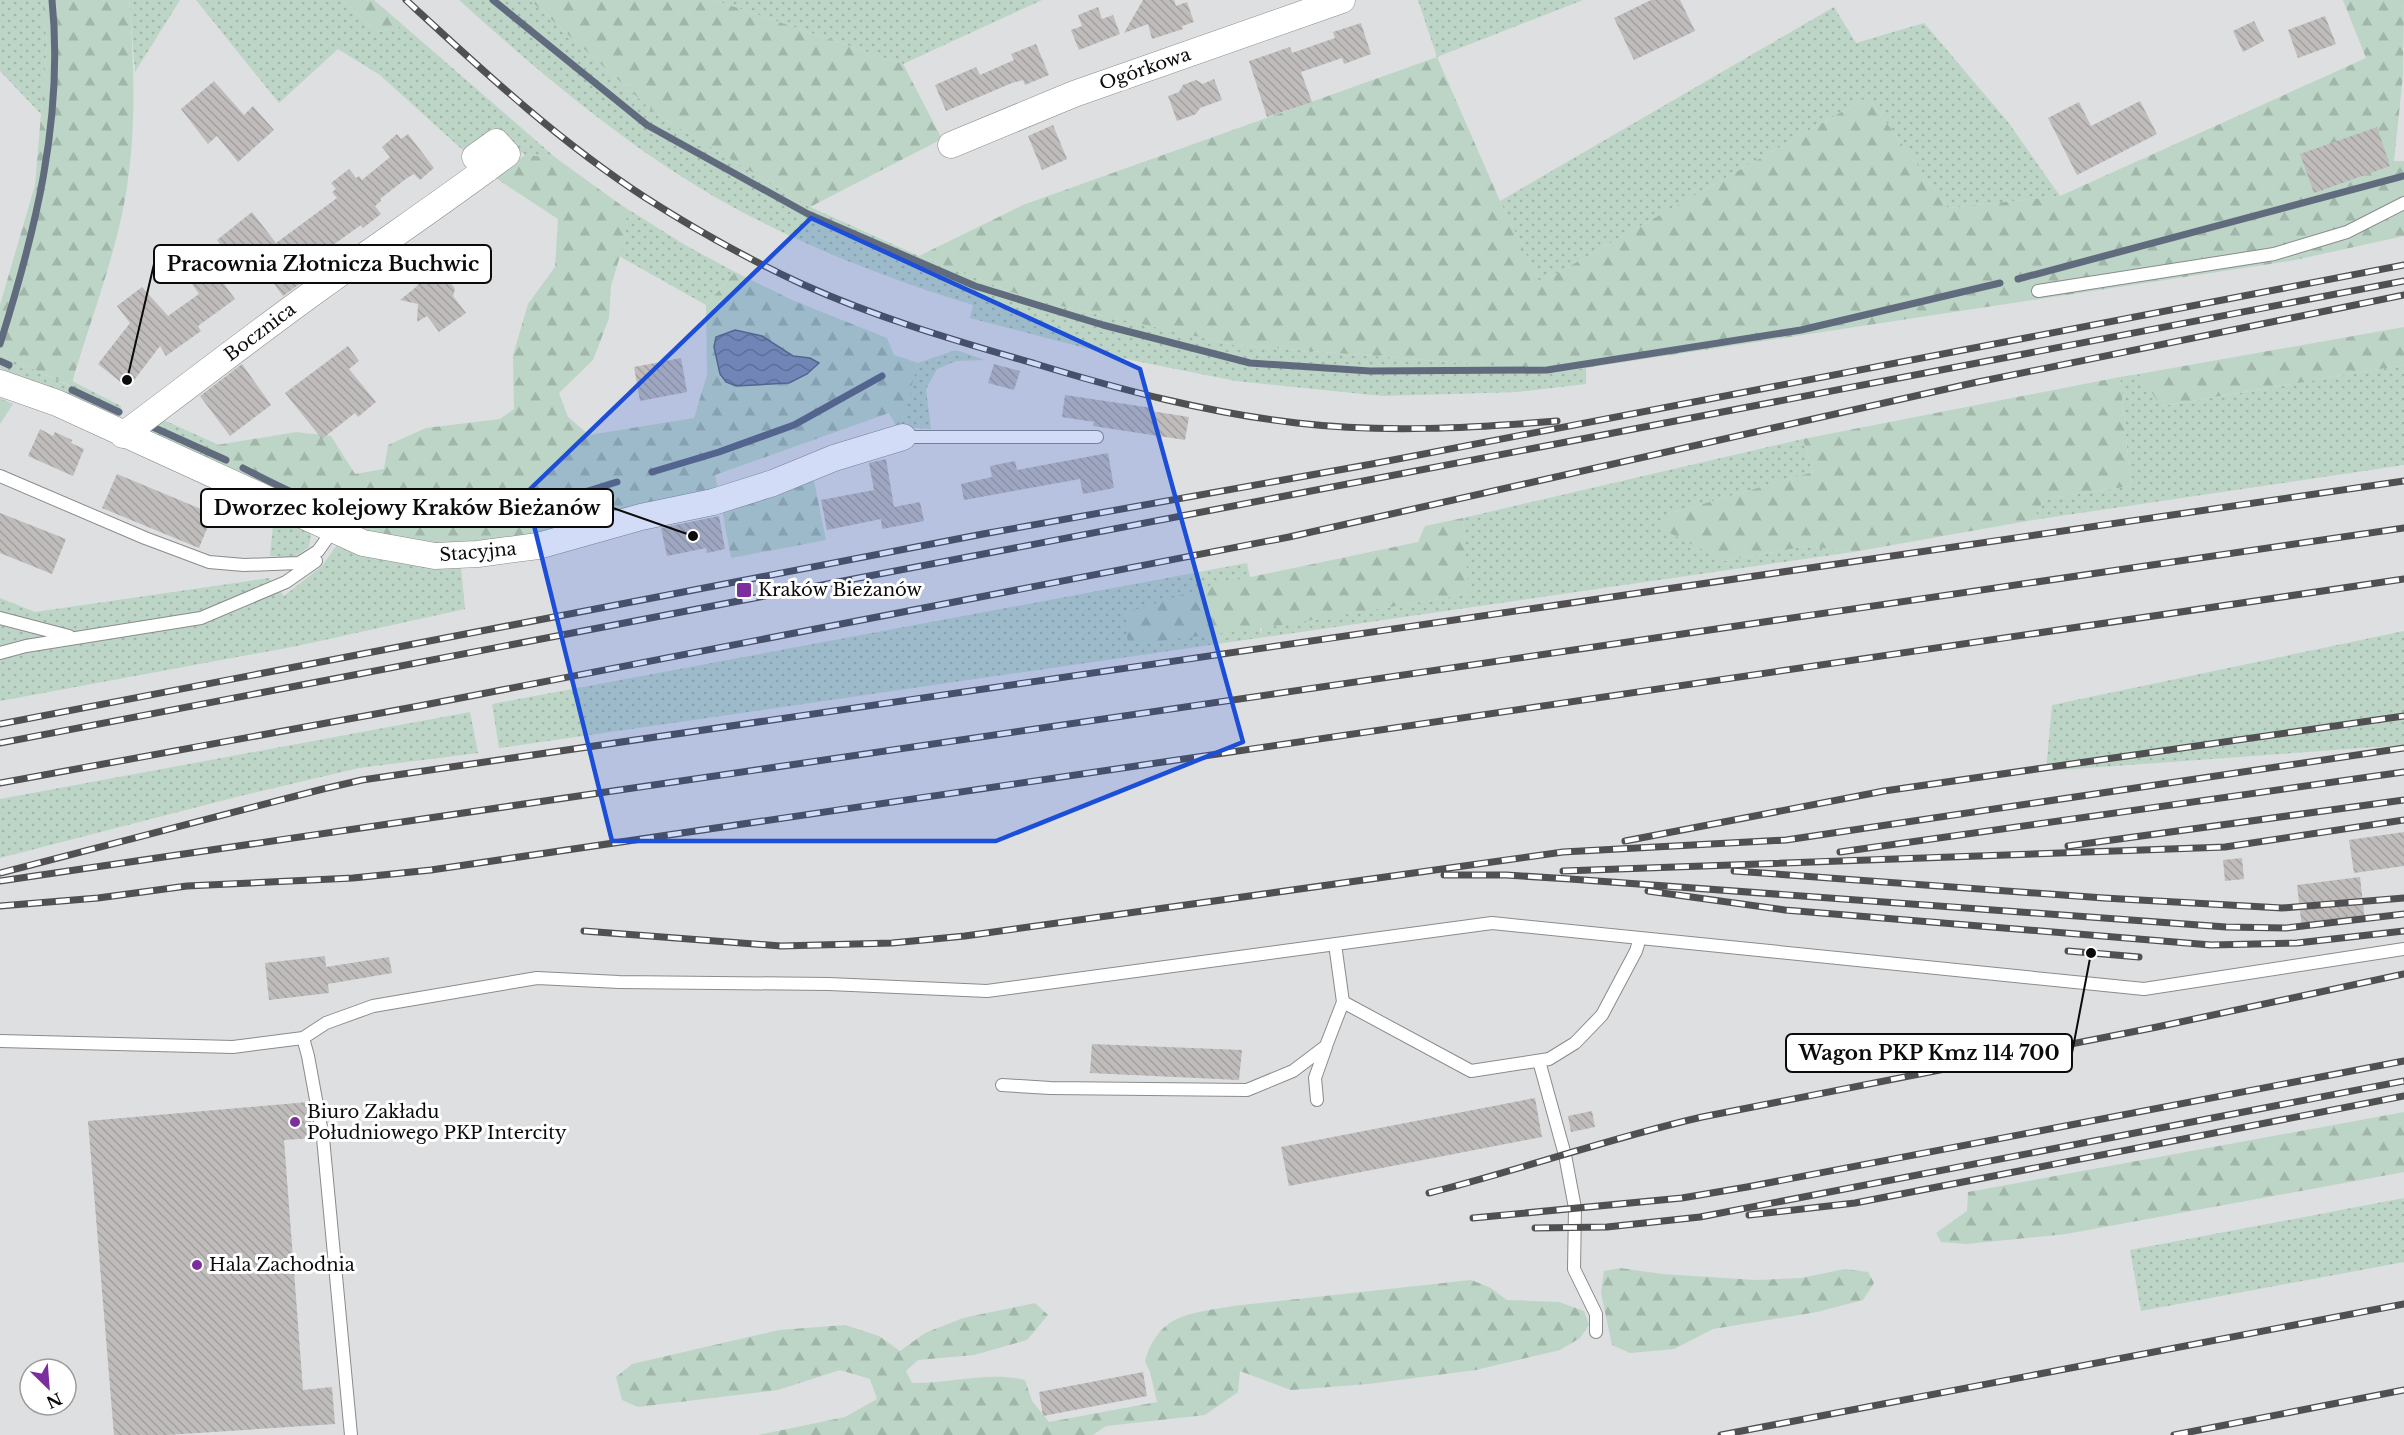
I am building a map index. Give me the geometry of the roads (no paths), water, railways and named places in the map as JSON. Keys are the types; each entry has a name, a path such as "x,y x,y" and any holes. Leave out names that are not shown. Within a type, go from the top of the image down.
{"street":[{"name":"Ogórkowa","path":"951,145 1074,94 1342,0"},
{"name":"Bocznica","path":"123,435 321,287 487,169"},
{"name":"Stacyjna","path":"0,383 57,404 328,537 435,556 478,554 530,547 641,517 713,502 773,483 834,458 903,437"}],"lane":[{"path":"2038,291 2274,254 2347,232 2404,203"},
{"path":"903,437 1097,437"},
{"path":"0,476 145,538 209,562 244,565 299,563 310,556 328,537"},
{"path":"0,653 26,646 201,618 286,582 317,560 328,537"},
{"path":"0,618 76,638"},
{"path":"0,1041 233,1047 303,1038 326,1023 373,1006 537,978 620,982 829,984 987,991 1492,923 2144,989 2404,948"},
{"path":"1343,1002 1471,1071 1549,1059 1575,1043 1602,1015 1636,951 1640,938"},
{"path":"1317,1100 1315,1078 1343,1002 1335,944"},
{"path":"303,1038 322,1138 351,1435"},
{"path":"1002,1084 1050,1088 1247,1090 1293,1071 1326,1046"},
{"path":"1539,1061 1565,1155 1575,1208 1574,1269 1596,1314 1596,1332"}],"water":[{"path":"735,330 762,336 793,356 810,358 819,363 807,374 789,383 736,386 726,382 720,374 714,347 716,337"}],"waterway":[{"path":"0,344 25,260 44,175 54,88 55,44 52,0"},
{"path":"493,0 647,125 808,214 975,286 1103,325 1250,363 1370,371 1547,370 1801,330 2000,283"},
{"path":"2018,279 2404,176"},
{"path":"0,361 9,365"},
{"path":"652,472 719,452 794,425 882,376"},
{"path":"72,390 119,412"},
{"path":"146,424 226,460"},
{"path":"243,468 325,506 387,521 421,523 454,522 486,517 552,502 617,482"}],"railway":[{"path":"406,0 551,129 646,198 742,254 802,284 859,308 947,338 1101,383 1165,400 1264,419 1329,426 1394,429 1557,421"},
{"path":"0,724 983,534 1372,464 2404,265"},
{"path":"0,743 2404,281"},
{"path":"0,783 419,706 1289,537 1973,383 2404,295"},
{"path":"0,873 362,780 2404,481"},
{"path":"0,881 2404,528"},
{"path":"0,906 98,898 187,886 353,878 431,870 2404,579"},
{"path":"1625,841 1884,791 2404,716"},
{"path":"584,931 781,946 892,943 965,936 1563,852 1786,840 2404,748"},
{"path":"1840,852 2404,772"},
{"path":"2068,846 2404,800"},
{"path":"1563,871 2225,847 2404,820"},
{"path":"1734,871 2104,898 2282,908 2404,898"},
{"path":"1444,875 1506,875 1570,879 2226,927 2286,928 2404,914"},
{"path":"1648,891 1785,910 2211,945 2297,943 2404,931"},
{"path":"2068,951 2139,957"},
{"path":"1429,1193 1633,1134 1702,1117 2157,1027 2404,974"},
{"path":"1473,1218 1682,1198 2404,1061"},
{"path":"1535,1228 1607,1227 1700,1217 2404,1081"},
{"path":"1749,1215 1855,1203 2404,1096"},
{"path":"1721,1435 2404,1304"},
{"path":"2174,1435 2404,1390"}],"place":[{"name":"Pracownia Złotnicza Buchwic","path":"127,380"},
{"name":"Dworzec kolejowy Kraków Bieżanów","path":"693,536"},
{"name":"Kraków Bieżanów","path":"744,590"},
{"name":"Wagon PKP Kmz 114 700","path":"2091,953"},
{"name":"Biuro Zakładu Południowego PKP Intercity","path":"295,1122"},
{"name":"Hala Zachodnia","path":"197,1265"}]}
